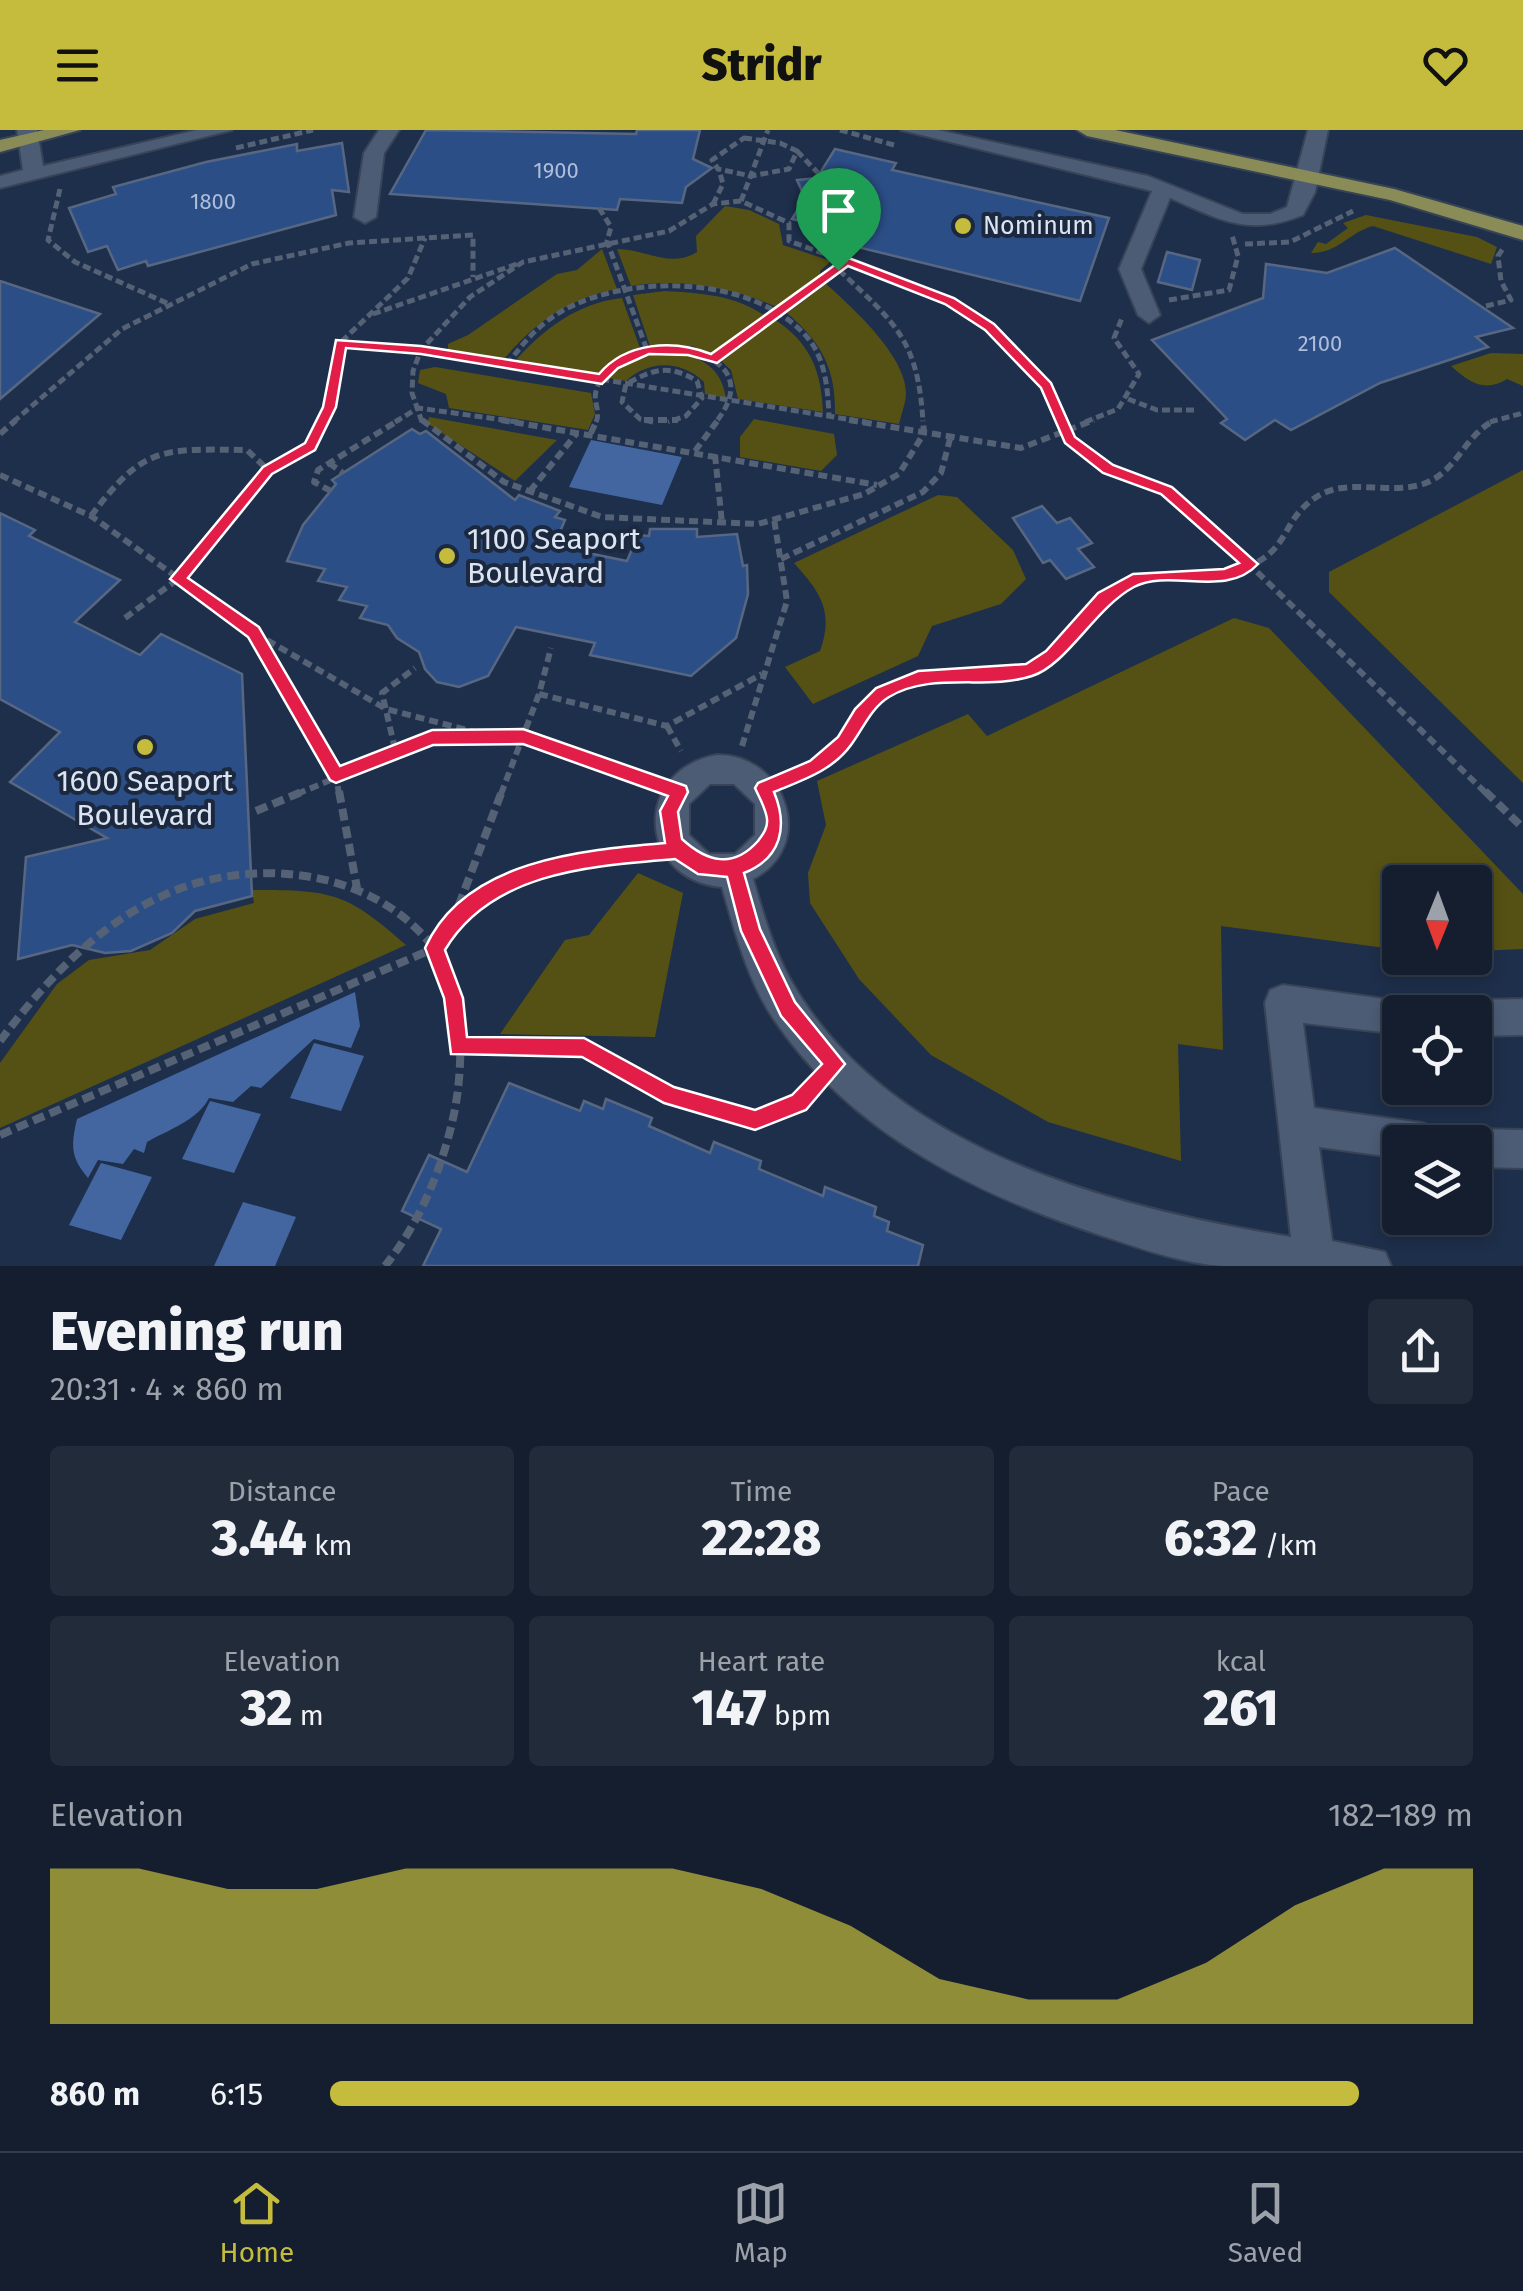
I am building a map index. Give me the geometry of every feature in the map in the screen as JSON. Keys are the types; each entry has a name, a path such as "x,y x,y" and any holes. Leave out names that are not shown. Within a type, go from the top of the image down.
{"main road":[{"path":"0,146 28,135 70,130"},
{"path":"1087,130 1432,204 1518,242"}],"lane":[{"path":"0,182 222,130"},
{"path":"911,130 1164,187 1224,215 1258,221 1296,211 1318,130"},
{"path":"28,135 44,171"},
{"path":"354,147 385,136"},
{"path":"365,217 374,153 385,136"},
{"path":"1148,315 1130,269 1164,187"},
{"path":"735,772 764,788 776,818 774,835 751,862 734,868 698,866 678,850 668,827 669,811 680,792 701,775 735,772"},
{"path":"734,868 751,931 788,1009 855,1087 936,1147 1058,1204 1238,1250 1371,1266"},
{"path":"1314,1261 1283,1003 1382,1014"},
{"path":"1492,1018 1523,1017"},
{"path":"1297,1125 1382,1137"},
{"path":"1492,1148 1523,1149"}],"path":[{"path":"741,201 768,130"},
{"path":"712,204 723,184 712,160 744,138 797,151 819,174"},
{"path":"718,169 751,176 789,169 797,151"},
{"path":"44,171 62,193 51,216 48,240 64,258 85,270 146,290 170,305"},
{"path":"368,316 473,276 607,241 669,231 712,204 741,201 789,223 788,241 949,301 990,327 1046,386 1068,427 1070,440 1108,469 1166,491 1251,564 1307,625 1523,828"},
{"path":"599,208 611,227 607,241 647,350"},
{"path":"1222,238 1283,246 1314,237 1351,211 1370,212"},
{"path":"0,434 122,329 252,264 349,243 473,235 473,276"},
{"path":"125,618 178,579 268,470 310,446 330,407 340,343 408,278 425,238"},
{"path":"1493,242 1504,248"},
{"path":"1486,306 1511,300 1501,281 1498,256 1504,248 1518,242"},
{"path":"712,360 838,270 846,260"},
{"path":"523,262 470,297 421,350 413,371 412,392 423,424 504,482 602,517 758,524 879,486 899,474 924,433 920,374 898,325 838,270"},
{"path":"507,365 537,328 572,307 623,292 677,286 720,291 776,312 807,337 827,375 829,418"},
{"path":"340,343 421,350 1021,448 1068,427"},
{"path":"592,434 600,415 596,391 614,365 647,350 690,350 724,369 730,384 730,402 706,429 694,451"},
{"path":"680,370 697,381 702,398 698,407 677,421 649,423 628,412 622,402 626,384 644,371 680,370"},
{"path":"1128,399 1157,410 1197,410"},
{"path":"331,492 312,478 329,463 418,408 694,451 879,486"},
{"path":"764,788 816,767 844,742 861,714 882,693 918,678 1030,670 1052,655 1103,597 1138,578 1226,575 1275,552 1302,507 1323,493 1424,485 1452,471 1465,444 1490,420 1523,413"},
{"path":"530,491 578,432"},
{"path":"781,560 807,542 933,485 946,463 950,439"},
{"path":"91,516 125,472 152,458 193,450 246,450 268,470"},
{"path":"715,455 722,522"},
{"path":"329,463 343,473"},
{"path":"0,475 91,516 254,632 386,709 487,735"},
{"path":"735,772 787,601 774,520"},
{"path":"254,632 336,775 357,890"},
{"path":"0,1135 435,948 454,918 539,694 551,648"},
{"path":"395,750 382,692 415,668"},
{"path":"539,694 668,726 762,673"},
{"path":"256,810 395,750 432,738 487,735 523,736 680,792"},
{"path":"454,918 509,881 584,858 678,850"},
{"path":"0,1040 42,983 106,928 177,890 248,872 316,874 376,896 435,948 453,998 462,1079 441,1171 385,1266"},
{"path":"458,1047 584,1048 671,1096 755,1120 799,1102 835,1064"}],"shaded area":[{"path":"0,130 1523,130 1523,1266 0,1266"},
{"path":"725,206 749,210 779,224 783,245 831,261 820,271 821,278 777,307 706,286 631,286 617,249 667,259 687,257 697,252 696,236"},
{"path":"1366,215 1477,237 1497,247 1491,264 1373,226 1329,250 1311,253 1318,242 1326,244 1348,228 1343,223"},
{"path":"602,249 617,289 554,314 504,359 448,351 448,344 468,335 557,274 577,270"},
{"path":"826,284 876,333 897,364 906,393 899,424 835,414 833,383 824,357 787,313"},
{"path":"665,291 730,299 765,316 710,355 692,346 650,346 633,295"},
{"path":"622,298 640,348 621,355 597,375 515,361 562,319 590,305"},
{"path":"774,319 797,338 811,358 820,383 823,412 738,399 731,370 719,359"},
{"path":"674,351 715,371 726,398 705,394 704,382 675,366 645,369 626,381 607,378 637,356"},
{"path":"1491,353 1523,354 1523,386 1507,379 1491,385 1477,384 1451,366"},
{"path":"435,367 591,393 595,414 588,430 449,408 446,394 418,383 420,370"},
{"path":"429,417 557,440 515,481 427,423"},
{"path":"754,419 834,434 837,455 821,471 740,457 740,437"},
{"path":"1523,470 1523,783 1329,592 1329,572"},
{"path":"938,495 957,497 1013,550 1026,579 1001,604 932,626 918,656 813,704 785,667 820,651 825,614 818,594 794,563"},
{"path":"1234,618 1269,628 1523,894 1523,949 1492,950 1492,865 1382,865 1382,948 1221,926 1223,1050 1178,1044 1181,1161 1048,1122 931,1055 859,979 810,903 808,873 826,825 817,781 968,714 987,736"},
{"path":"638,873 683,893 655,1037 500,1034 565,940 589,935"},
{"path":"252,890 301,891 337,898 368,914 406,945 0,1128 0,1063 57,984 89,960 150,950 195,919 254,903"}],"water":[{"path":"591,440 682,457 662,505 569,487"},
{"path":"355,992 360,1026 351,1048 314,1039 261,1088 251,1086 233,1102 209,1098 190,1118 147,1142 144,1153 134,1149 123,1164 98,1160 88,1178 82,1171 74,1150 77,1119"},
{"path":"314,1043 364,1056 341,1111 290,1098"},
{"path":"210,1101 261,1114 234,1173 182,1159"},
{"path":"101,1163 152,1177 121,1240 69,1225"},
{"path":"243,1202 296,1217 275,1266 214,1266"}],"building":[{"path":"426,130 636,134 637,130 700,130 693,159 712,168 686,187 682,203 620,199 617,210 390,194"},
{"path":"342,143 349,192 332,190 336,215 148,266 146,261 118,270 107,246 88,252 69,208 116,194 113,187 206,162 297,144 297,151"},
{"name":"Nominum","path":"835,149 896,163 892,170 1109,218 1080,301 845,244 851,233 792,219 805,198 797,180 817,178"},
{"path":"1395,248 1513,328 1476,337 1488,347 1380,383 1291,430 1275,420 1245,440 1221,423 1227,419 1152,340 1263,298 1266,264 1327,273"},
{"path":"1167,252 1200,260 1192,290 1158,282"},
{"path":"0,281 100,314 0,399"},
{"name":"1100 Seaport Boulevard","path":"412,429 420,434 426,431 515,500 519,495 560,511 555,517 565,520 554,546 627,561 638,535 649,536 650,529 697,529 697,537 737,534 743,566 747,565 748,594 736,638 691,676 590,655 595,643 516,627 488,676 459,687 437,682 425,669 419,652 397,638 388,625 360,618 367,606 339,600 347,587 318,581 325,569 287,561 303,525 336,484 332,480"},
{"path":"1042,506 1057,523 1070,518 1092,543 1078,549 1094,567 1066,579 1050,560 1043,563 1013,518"},
{"name":"1600 Seaport Boulevard","path":"0,513 35,530 29,536 120,580 75,622 140,655 161,634 242,674 252,896 195,911 172,933 131,951 105,953 72,945 18,959 26,857 107,838 10,782 60,732 0,699"},
{"path":"509,1083 580,1111 584,1101 603,1109 606,1099 652,1118 649,1126 710,1153 714,1142 761,1161 759,1169 823,1196 825,1187 876,1207 874,1216 889,1222 887,1231 923,1245 918,1266 423,1266 441,1229 402,1211 429,1155 467,1172"}],"place":[{"name":"Nominum","path":"963,226"},
{"name":"1100 Seaport Boulevard","path":"447,556"},
{"name":"1600 Seaport Boulevard","path":"145,747"}],"route":[{"path":"838,270 712,360 690,350 647,350 614,365 602,380 421,350 340,343 330,407 310,446 268,470 178,579 254,632 336,775 432,738 523,736 680,792 669,811 668,827 674,843 698,866 734,868 751,931 788,1009 835,1064 799,1102 755,1120 671,1096 584,1048 458,1047 453,998 435,948 454,918 509,881 584,858 639,857 678,850 698,866 716,870 734,868 751,862 774,835 773,802 764,788 816,767 844,742 861,714 882,693 918,678 1030,670 1052,655 1103,597 1138,578 1226,575 1251,564 1166,491 1108,469 1070,440 1068,427 1046,386 990,327 949,301 846,260 838,270"}]}
